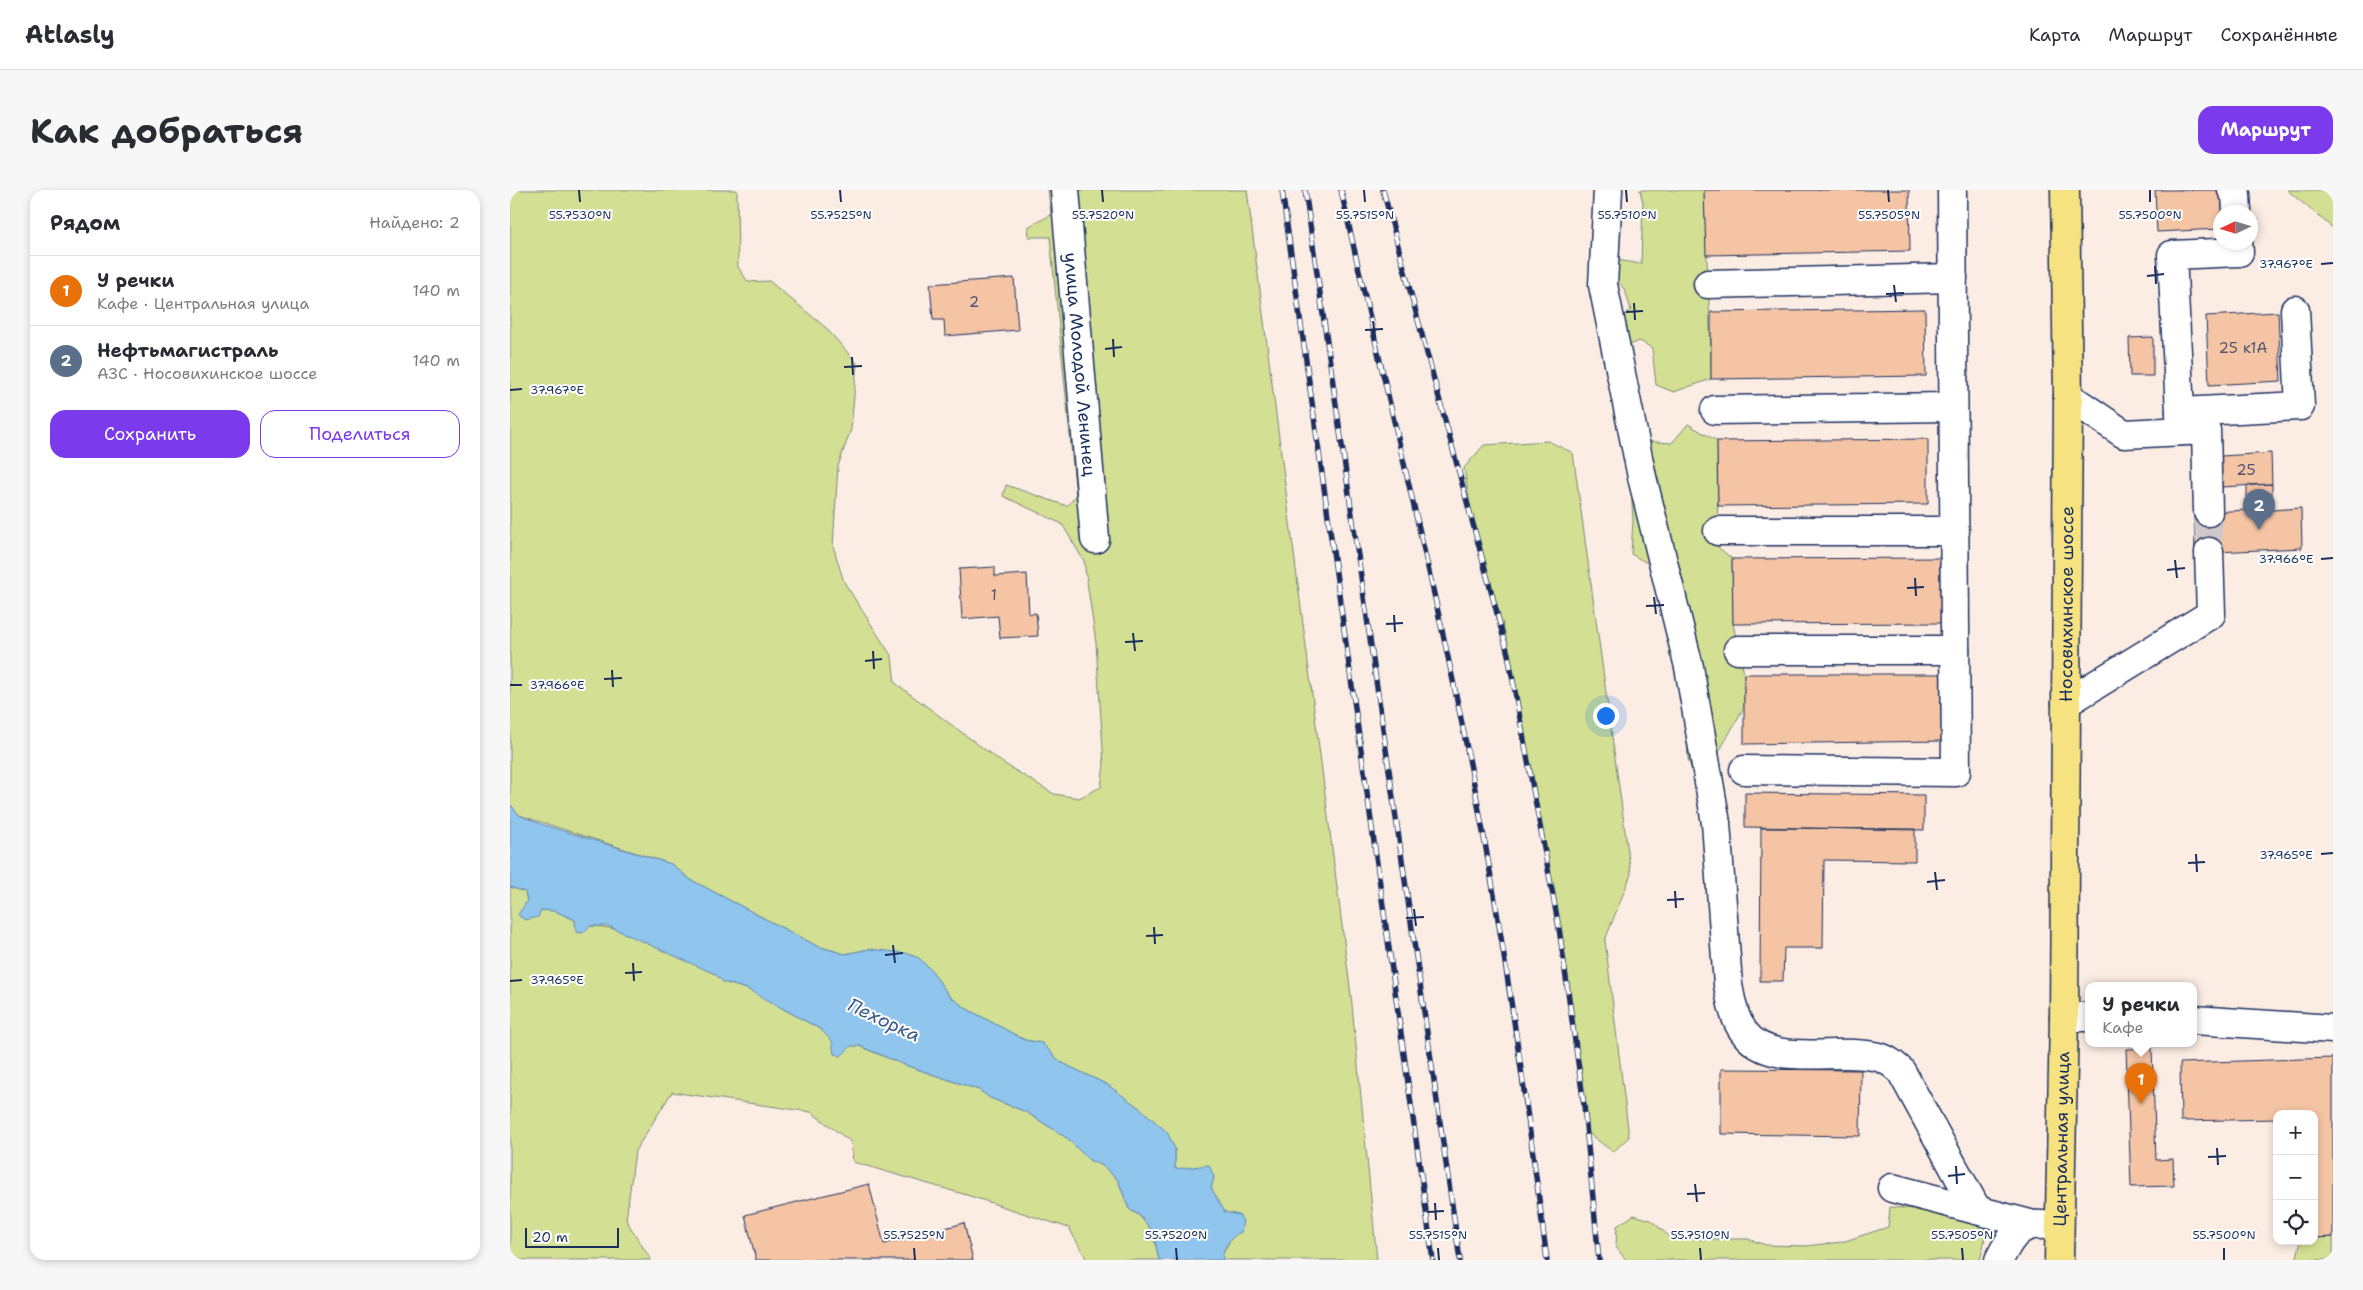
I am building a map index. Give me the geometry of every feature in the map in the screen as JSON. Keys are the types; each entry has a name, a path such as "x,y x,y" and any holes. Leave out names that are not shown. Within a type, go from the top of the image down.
{"main road":[{"name":"Носовихинское шоссе","path":"2065,190 2068,396 2066,703 2076,1017"},
{"name":"Центральная улица","path":"2059,1260 2076,1017"}],"street":[{"name":"улица Молодой Ленинец","path":"1064,190 1095,539"},
{"path":"1608,190 1603,285 1627,394 1642,477 1689,666 1716,823 1728,985 1734,1011 1744,1033 1762,1048 1788,1054 1864,1054 1891,1062 1901,1071 1977,1210"},
{"path":"1744,770 1956,772 1952,190"},
{"path":"2232,190 2236,194 2237,205"},
{"path":"2181,422 2172,255 2239,252 2239,250"},
{"path":"1708,284 1953,278"},
{"path":"2068,396 2124,434 2181,422 2300,406 2295,310"},
{"path":"1715,410 1953,407"},
{"path":"2181,422 2206,430 2208,512"},
{"path":"1718,531 1954,531"},
{"path":"2066,703 2211,614 2210,552"},
{"path":"1738,650 1955,650"},
{"path":"2197,1020 2333,1029"},
{"path":"1892,1188 2030,1224 2060,1226"},
{"path":"1999,1260 2013,1236 2030,1224"}],"green space":[{"path":"510,190 737,190 738,267 748,282 769,281 825,327 857,363 851,429 838,466 833,546 844,582 892,657 895,683 1003,763 1054,794 1079,798 1101,787 1104,765 1096,643 1084,561 1062,524 1003,496 1006,485 1067,506 1076,496 1050,237 1029,237 1028,227 1051,215 1048,190 1247,190 1351,995 1377,1260 1223,1260 1222,1255 1233,1235 1239,1215 1225,1213 1211,1188 1214,1177 1175,1169 1175,1149 1108,1085 1060,1062 1042,1043 1025,1040 967,1009 949,996 932,971 869,949 845,954 817,946 691,880 671,864 519,815 510,804"},
{"path":"1640,190 1704,190 1711,379 1674,392 1656,385 1652,348 1640,341 1616,350 1615,322 1631,310 1625,290 1616,280 1617,260 1641,264 1643,203"},
{"path":"2287,190 2333,190 2333,228"},
{"path":"1688,424 1717,441 1718,547 1732,559 1733,624 1744,674 1744,707 1719,752 1728,850 1708,817 1688,759 1686,727 1688,687 1669,655 1683,600 1659,554 1647,563 1631,554 1633,520 1629,456 1641,441 1672,443"},
{"path":"1548,441 1573,453 1631,874 1605,940 1629,1137 1613,1152 1587,1132 1559,928 1535,793 1508,654 1472,518 1464,468 1484,445"},
{"path":"510,887 525,892 527,901 541,910 555,911 575,920 583,933 590,926 605,927 637,936 715,974 723,982 747,989 820,1029 832,1041 859,1046 902,1064 979,1090 990,1098 1026,1112 1067,1138 1089,1160 1103,1166 1118,1180 1129,1209 1140,1216 1153,1232 1159,1260 1087,1260 1069,1228 970,1196 853,1162 851,1142 811,1112 672,1092 635,1151 626,1220 651,1260 510,1260"},
{"path":"1890,1207 1973,1213 1983,1220 1985,1230 1980,1260 1626,1260 1616,1247 1617,1226 1634,1215 1651,1220 1672,1239 1748,1239 1766,1245 1805,1246 1842,1242 1888,1227"},
{"path":"2333,1237 2333,1260 2296,1260 2300,1245 2318,1245 2318,1238"}],"water":[{"name":"Пехорка","path":"510,804 519,815 541,824 671,864 691,880 817,946 845,954 869,949 906,953 919,958 932,971 949,996 967,1009 1025,1040 1042,1043 1060,1062 1108,1085 1141,1109 1167,1132 1175,1149 1175,1169 1209,1165 1214,1177 1211,1188 1225,1212 1239,1215 1243,1221 1241,1232 1227,1243 1223,1260 1159,1260 1153,1232 1140,1216 1129,1209 1118,1180 1103,1166 1089,1160 1067,1138 1026,1112 990,1098 979,1090 902,1064 860,1046 851,1046 841,1056 834,1054 832,1041 820,1029 747,989 723,982 715,974 608,926 590,926 583,933 576,932 575,920 555,911 541,910 538,917 525,920 518,915 527,901 525,892 510,887"}],"building":[{"path":"1704,190 1909,190 1910,251 1706,255"},
{"path":"2155,190 2223,190 2226,205 2213,205 2213,229 2157,232"},
{"path":"1014,278 1018,330 945,336 944,320 933,320 930,284"},
{"path":"1925,309 1926,376 1711,379 1711,312"},
{"path":"2278,312 2281,381 2209,385 2206,316"},
{"path":"2153,337 2153,376 2130,376 2129,338"},
{"path":"1928,439 1928,504 1718,506 1717,441"},
{"path":"2271,453 2272,484 2222,487 2221,456"},
{"path":"2272,484 2272,510 2301,508 2302,548 2195,553 2194,513 2247,510 2247,485"},
{"path":"1943,558 1944,623 1733,624 1732,559"},
{"path":"995,567 995,576 1027,574 1029,614 1036,613 1038,636 1000,638 998,616 962,619 959,569"},
{"path":"1744,674 1943,674 1943,741 1744,744"},
{"path":"1745,793 1924,795 1924,830 1745,827"},
{"path":"1761,828 1915,829 1915,861 1824,860 1823,948 1784,948 1783,981 1760,981"},
{"path":"2152,1048 2156,1160 2173,1159 2174,1186 2131,1187 2126,1049"},
{"path":"2333,1058 2333,1237 2318,1238 2318,1110 2273,1110 2273,1119 2181,1121 2180,1063"},
{"path":"1721,1069 1861,1070 1860,1136 1721,1134"},
{"path":"869,1184 884,1244 964,1223 973,1260 756,1260 745,1215"}],"tunnel":[{"path":"2208,512 2209,552"}],"railway":[{"path":"1282,190 1433,1260"},
{"path":"1305,190 1460,1260"},
{"path":"1341,190 1432,584 1466,742 1500,931 1547,1260"},
{"path":"1383,190 1508,654 1559,928 1584,1105 1599,1260"}],"place":[{"name":"Нефтьмагистраль","path":"2259,530"},
{"name":"У речки","path":"2141,1104"}]}
